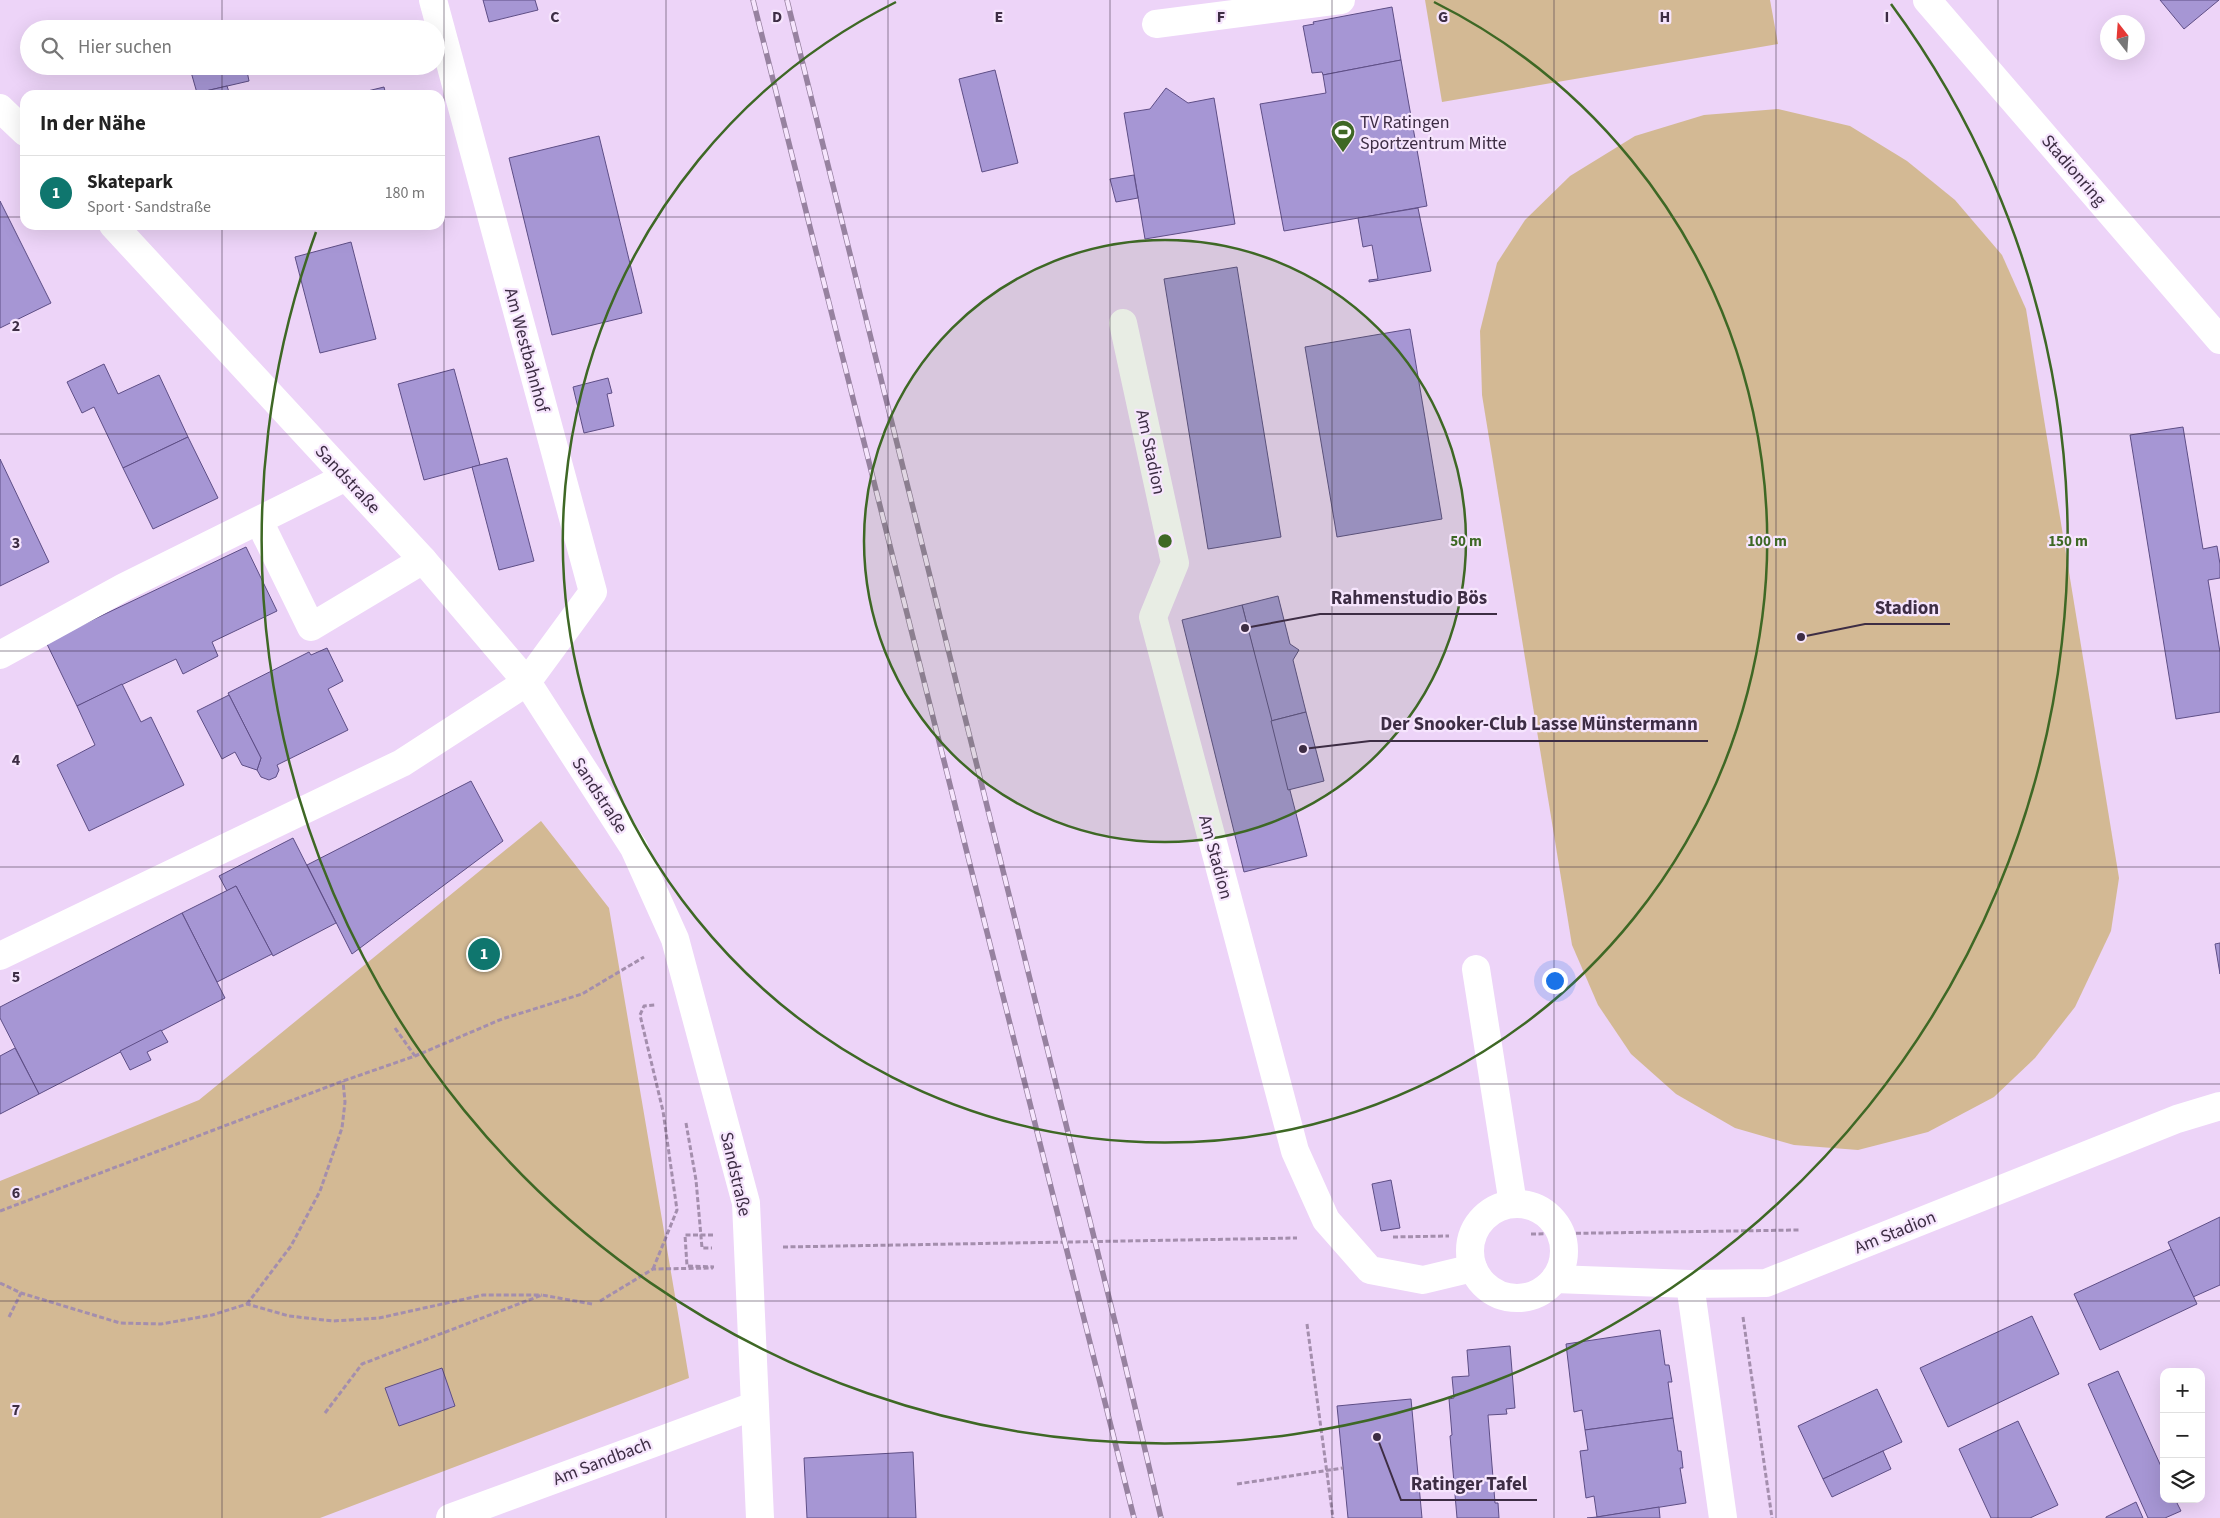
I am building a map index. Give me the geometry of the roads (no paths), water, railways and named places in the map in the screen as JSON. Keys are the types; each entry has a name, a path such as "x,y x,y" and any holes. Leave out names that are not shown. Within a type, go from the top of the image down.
{"street":[{"name":"Am Westbahnhof","path":"433,0 438,20"},
{"path":"1156,24 1340,0"},
{"name":"Stadionring","path":"1927,0 2220,340"},
{"name":"Am Westbahnhof","path":"445,45 592,592 527,682"},
{"path":"0,108 20,127"},
{"name":"Sandstraße","path":"118,230 423,560 527,682 634,848 675,939 746,1203 760,1518"},
{"name":"Am Stadion","path":"1123,323 1175,563 1153,617 1295,1151 1326,1220 1370,1270 1423,1280 1473,1268"},
{"path":"0,654 124,586 346,477"},
{"path":"259,521 311,627 423,560"},
{"path":"0,956 402,763 527,682"},
{"path":"1476,969 1513,1204"},
{"name":"Am Stadion","path":"1555,1279 1690,1284 1766,1283 2177,1119 2220,1106"},
{"path":"1513,1204 1528,1205 1543,1212 1554,1221 1562,1235 1565,1250 1562,1265 1555,1279 1545,1289 1532,1296 1503,1296 1489,1289 1473,1268 1470,1251 1472,1238 1478,1225 1488,1215 1500,1208 1513,1204"},
{"path":"1690,1284 1723,1518"},
{"name":"Am Sandbach","path":"450,1518 754,1406"}],"railway":[{"path":"753,0 1134,1518"},
{"path":"787,0 1116,1326 1161,1518"}],"place":[{"name":"TV Ratingen Sportzentrum Mitte","path":"1343,153"},
{"name":"Rahmenstudio Bös","path":"1245,628"},
{"name":"Stadion","path":"1801,637"},
{"name":"Der Snooker-Club Lasse Münstermann","path":"1303,749"},
{"name":"Skatepark","path":"484,954"},
{"name":"Ratinger Tafel","path":"1377,1437"}]}
